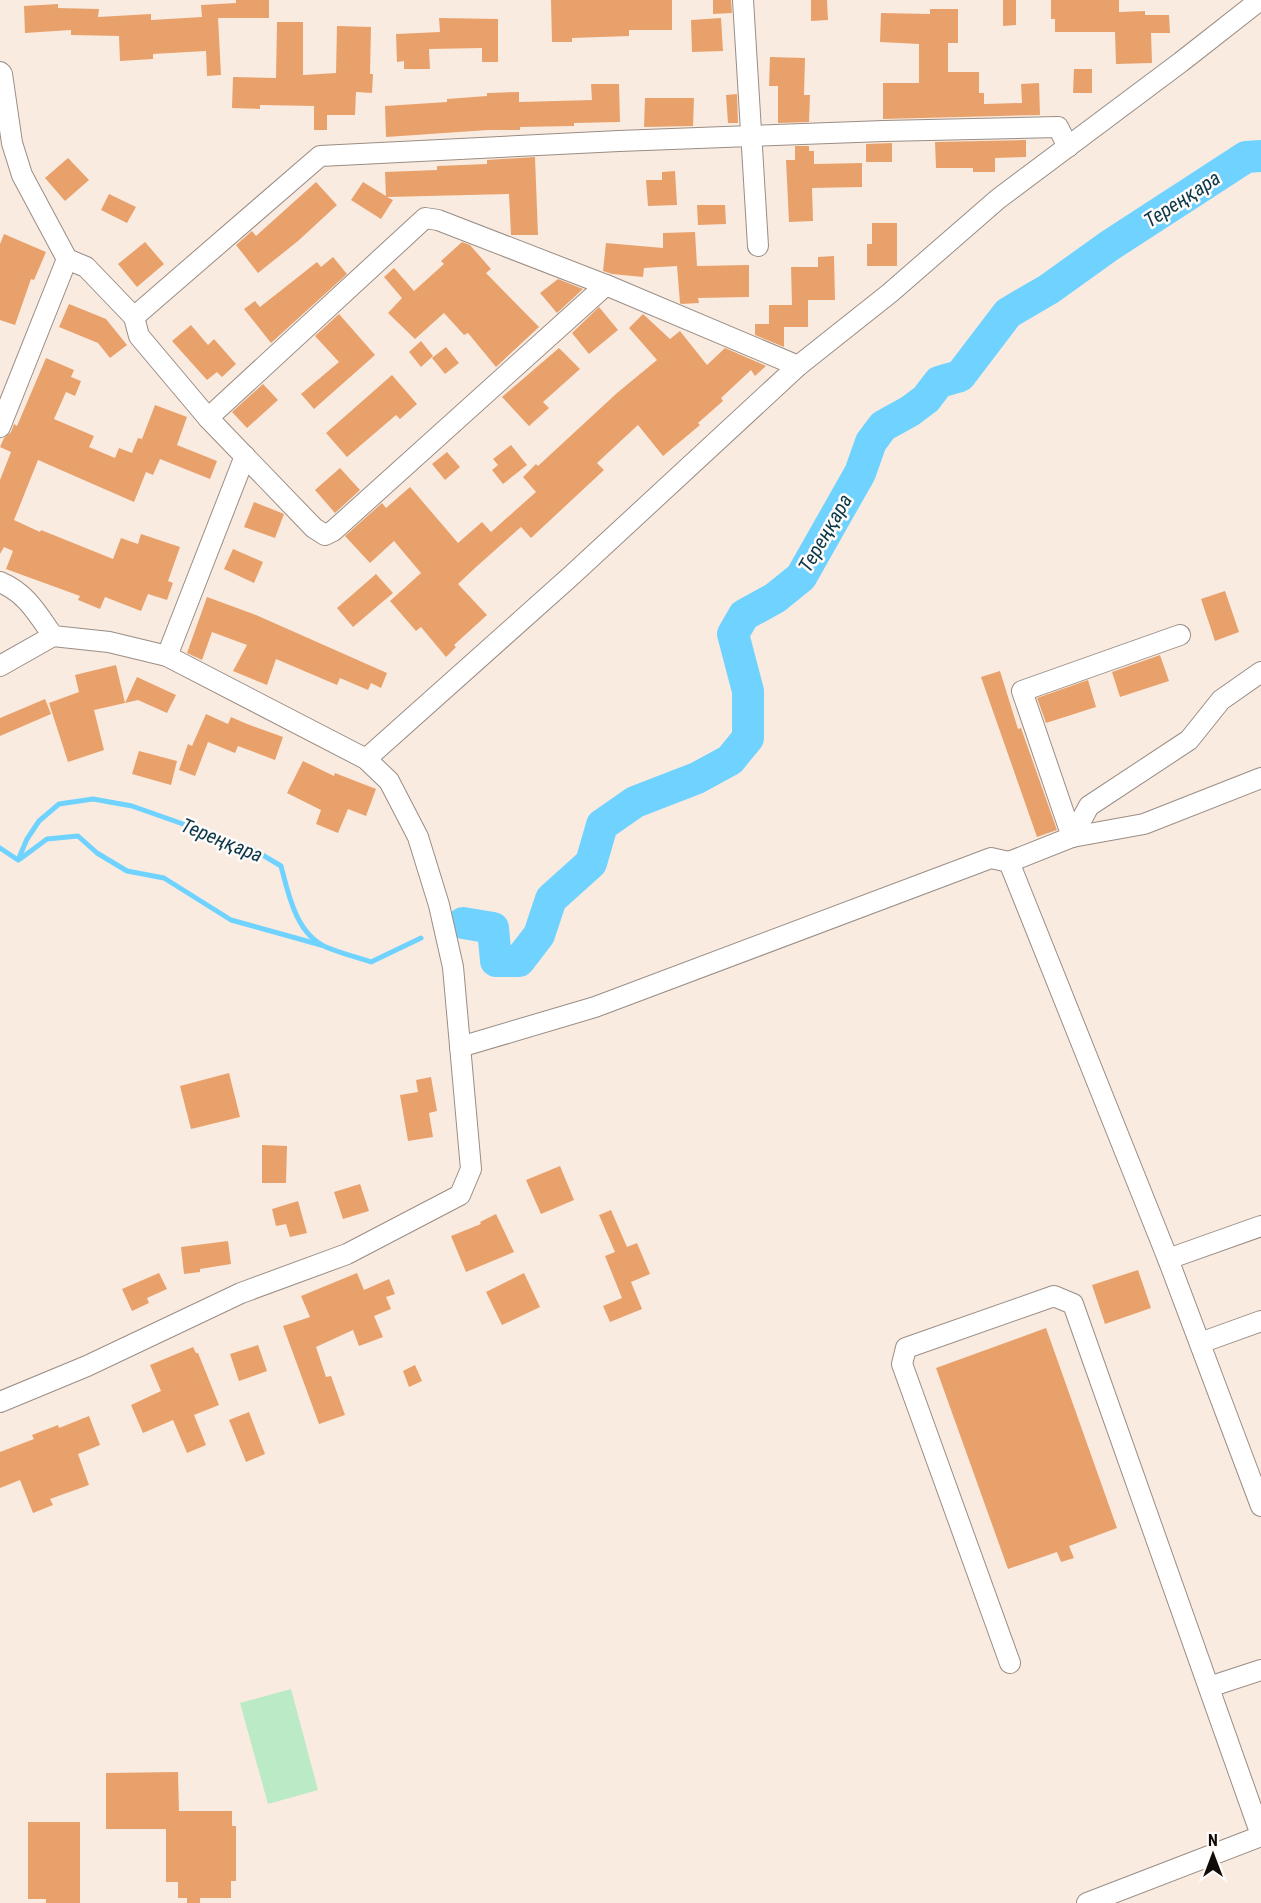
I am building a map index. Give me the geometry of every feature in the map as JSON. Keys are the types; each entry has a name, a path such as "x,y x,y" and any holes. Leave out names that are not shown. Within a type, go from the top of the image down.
{"street":[{"path":"743,0 758,246"},
{"path":"366,759 798,366 890,293 998,199 1260,0"},
{"path":"0,72 12,142 22,175 67,259 86,267 134,317 139,336 208,418 314,528 325,535 333,531 606,285"},
{"path":"134,317 320,156 752,136 1058,127 1068,147"},
{"path":"208,418 425,218 438,220 606,285 798,366"},
{"path":"0,427 67,259"},
{"path":"167,656 245,456"},
{"path":"0,582 16,589 53,636"},
{"path":"1072,837 1022,691 1180,635"},
{"path":"0,666 53,636 109,642 167,656 366,759 389,781 418,837 439,905 453,967 471,1168 460,1195 347,1254 241,1293 87,1366 0,1402"},
{"path":"1072,837 1089,806 1190,740 1221,700 1261,672"},
{"path":"460,1047 595,1007 991,858 1009,862 1072,837 1144,824 1261,778"},
{"path":"1009,862 1168,1259 1261,1506"},
{"path":"1168,1259 1261,1226"},
{"path":"1011,1663 902,1364 906,1348 1054,1296 1073,1304 1261,1836 1087,1903"},
{"path":"1200,1343 1261,1321"},
{"path":"1209,1687 1261,1670"}],"green space":[{"path":"291,1689 318,1790 268,1804 240,1703"}],"building":[{"path":"236,0 269,0 269,18 218,18 221,75 207,76 206,51 153,54 153,59 120,61 119,36 71,35 71,30 25,33 24,6 58,4 58,8 99,9 98,17 151,14 151,20 202,17 201,5 236,3"},
{"path":"551,0 672,0 672,30 629,30 629,36 572,38 572,42 552,42"},
{"path":"713,0 731,0 732,13 713,14"},
{"path":"811,0 827,0 828,20 811,21"},
{"path":"1003,0 1016,0 1016,25 1003,26"},
{"path":"1051,0 1119,0 1119,12 1145,11 1145,15 1169,15 1170,33 1151,33 1152,63 1116,64 1115,32 1055,32 1055,19 1051,19"},
{"path":"930,9 958,9 958,43 948,43 948,72 979,72 979,93 984,93 984,104 1022,103 1021,84 1039,83 1040,115 883,119 883,83 919,83 919,44 880,42 881,13 930,14"},
{"path":"439,18 498,19 498,62 482,62 482,48 429,49 430,69 404,69 404,61 397,62 396,34 440,32"},
{"path":"721,18 723,51 692,52 691,20"},
{"path":"277,22 303,22 303,75 336,73 337,26 371,27 372,93 356,92 355,115 327,115 327,130 314,130 314,106 260,105 260,109 232,108 233,77 276,78"},
{"path":"770,57 805,58 804,95 810,95 809,122 778,123 778,86 769,86"},
{"path":"1074,69 1092,69 1092,93 1073,93"},
{"path":"591,84 619,84 620,122 574,123 574,126 520,127 520,130 386,137 385,106 447,102 447,99 487,96 487,93 519,92 519,102 592,100"},
{"path":"737,94 738,123 728,123 726,95"},
{"path":"645,98 694,98 693,126 644,127"},
{"path":"1026,140 1026,157 995,158 995,172 973,172 973,168 936,168 935,142"},
{"path":"892,143 892,162 866,162 866,144"},
{"path":"795,146 809,146 809,151 814,151 814,164 862,163 862,187 812,188 813,221 789,222 786,160 795,160"},
{"path":"535,157 538,235 511,235 509,194 387,197 393,200 381,219 351,200 363,182 386,196 385,172 437,170 437,166 487,164 487,160"},
{"path":"68,158 89,180 65,201 45,178"},
{"path":"675,171 677,205 648,206 646,180 662,180 662,172"},
{"path":"316,182 337,205 298,241 258,273 236,245 252,231 256,236"},
{"path":"109,194 136,207 127,223 101,210"},
{"path":"697,205 725,205 726,224 698,225"},
{"path":"872,223 897,223 897,266 867,266 867,244 872,244"},
{"path":"695,232 697,266 749,265 749,297 698,298 699,303 681,304 677,266 644,268 643,277 603,271 606,243 663,248 663,233"},
{"path":"4,234 46,252 34,280 31,279 15,325 0,320 0,244"},
{"path":"145,242 164,264 137,287 118,264"},
{"path":"462,242 470,245 491,269 486,273 539,327 496,367 468,333 464,335 444,313 415,339 388,313 402,298 384,277 394,268 414,291 444,264 441,261"},
{"path":"834,256 835,300 808,300 808,327 784,327 784,347 755,335 755,324 769,324 769,305 792,305 791,267 818,267 818,257"},
{"path":"333,257 347,274 271,343 244,309 255,301 260,307 317,262 321,267"},
{"path":"558,279 583,289 557,313 540,293"},
{"path":"69,304 106,319 127,345 110,358 98,343 59,327"},
{"path":"599,307 618,330 589,354 572,333"},
{"path":"339,314 375,355 314,409 301,394 339,362 315,336"},
{"path":"643,314 670,339 680,331 707,365 725,348 766,366 755,376 751,370 721,398 723,401 698,423 700,425 663,456 638,425 597,463 604,470 531,538 521,527 475,568 458,584 487,615 454,645 456,647 446,657 421,627 416,631 390,601 421,573 394,541 370,563 345,536 382,503 386,508 410,487 458,543 482,522 491,532 536,492 523,477 657,360 629,328"},
{"path":"191,325 208,345 214,339 236,364 222,377 217,372 207,380 172,341"},
{"path":"421,341 433,356 421,367 409,352"},
{"path":"446,347 459,363 445,374 432,358"},
{"path":"559,348 580,369 543,402 549,408 529,426 502,397"},
{"path":"46,358 74,370 71,377 81,381 75,396 66,392 54,419 94,436 89,447 115,458 119,448 132,453 138,438 142,439 155,405 187,417 177,445 217,461 210,479 160,459 153,475 146,472 134,502 38,460 14,520 113,559 121,538 138,544 141,534 180,547 168,581 173,583 167,600 148,594 141,611 105,597 100,609 78,600 80,596 6,569 13,551 4,547 0,554 0,480 11,452 0,447 14,424 17,426"},
{"path":"392,375 417,404 400,419 396,415 347,457 326,433"},
{"path":"263,384 278,400 247,428 232,412"},
{"path":"511,445 527,465 503,484 492,470 498,465 493,459"},
{"path":"447,452 460,467 445,480 432,464"},
{"path":"340,468 360,490 335,513 315,490"},
{"path":"254,502 284,514 275,538 244,527"},
{"path":"233,549 263,562 254,583 224,569"},
{"path":"376,574 393,593 353,627 337,608"},
{"path":"1225,591 1239,632 1215,641 1201,599"},
{"path":"207,597 256,615 387,673 381,688 371,683 368,690 340,678 337,685 276,659 267,685 233,671 247,645 212,632 202,660 187,653"},
{"path":"1160,655 1169,681 1120,697 1112,672"},
{"path":"116,665 125,703 94,710 104,750 68,762 49,703 79,692 75,675"},
{"path":"1000,671 1018,729 1021,728 1057,830 1037,837 981,677"},
{"path":"137,677 176,695 167,713 138,700 125,703"},
{"path":"1088,680 1096,707 1046,723 1037,698"},
{"path":"45,699 51,714 0,736 0,718"},
{"path":"206,714 228,724 231,717 283,737 275,760 238,746 235,753 208,742 195,776 179,770 188,744 192,746"},
{"path":"139,751 177,761 171,785 132,774"},
{"path":"303,761 334,776 335,773 376,789 366,816 348,809 338,833 316,824 321,810 287,793"},
{"path":"229,1073 240,1117 191,1129 180,1086"},
{"path":"431,1077 437,1111 429,1113 433,1137 408,1141 400,1095 418,1092 416,1080"},
{"path":"262,1145 287,1146 286,1183 262,1183"},
{"path":"560,1166 574,1200 541,1214 526,1180"},
{"path":"360,1184 369,1211 343,1219 334,1192"},
{"path":"298,1201 307,1233 290,1237 286,1224 276,1226 272,1209"},
{"path":"611,1210 627,1247 637,1243 650,1274 631,1282 642,1309 610,1322 603,1306 622,1298 605,1256 615,1252 599,1215"},
{"path":"496,1214 514,1252 466,1272 451,1236 481,1224 480,1222"},
{"path":"228,1241 231,1264 184,1274 181,1247"},
{"path":"1138,1270 1151,1308 1105,1324 1092,1285"},
{"path":"159,1273 167,1289 147,1298 149,1303 132,1311 122,1289"},
{"path":"357,1273 364,1290 389,1279 395,1294 386,1297 391,1309 374,1316 383,1337 359,1346 353,1330 316,1347 326,1377 331,1376 345,1415 319,1424 283,1326 310,1317 301,1296"},
{"path":"524,1273 540,1307 502,1325 486,1292"},
{"path":"1046,1328 1117,1528 1069,1546 1074,1558 1061,1562 1057,1552 1008,1569 936,1368"},
{"path":"258,1345 267,1371 239,1381 230,1354"},
{"path":"193,1347 198,1353 219,1405 194,1415 206,1445 187,1453 173,1420 143,1433 131,1405 161,1391 150,1365"},
{"path":"415,1365 422,1381 409,1387 403,1371"},
{"path":"249,1412 265,1454 246,1462 229,1420"},
{"path":"89,1416 100,1445 78,1454 89,1485 50,1499 53,1505 33,1513 20,1480 0,1488 0,1452 34,1439 32,1435 58,1425 59,1428"},
{"path":"178,1772 179,1811 232,1811 232,1826 236,1826 236,1881 231,1881 231,1898 200,1898 200,1903 187,1903 187,1898 178,1898 178,1882 166,1882 166,1829 106,1829 106,1773"},
{"path":"28,1822 80,1822 80,1903 46,1903 46,1899 28,1899"}],"waterway":[{"name":"Тереңқара","path":"463,923 493,928 496,961 519,961 539,935 551,899 591,863 602,825 635,802 697,778 730,760 748,738 748,691 733,634 744,615 775,598 801,577 860,473 871,442 883,426 926,399 939,382 960,376 1008,313 1049,289 1109,246 1246,157 1261,156"},
{"name":"Тереңқара","path":"0,848 18,860 27,839 39,821 59,804 93,799 132,806 251,848 281,866 290,900 300,923 307,933 326,947 371,962 421,938"},
{"path":"20,859 47,839 78,836 97,853 127,871 164,878 231,920 321,945"}]}
